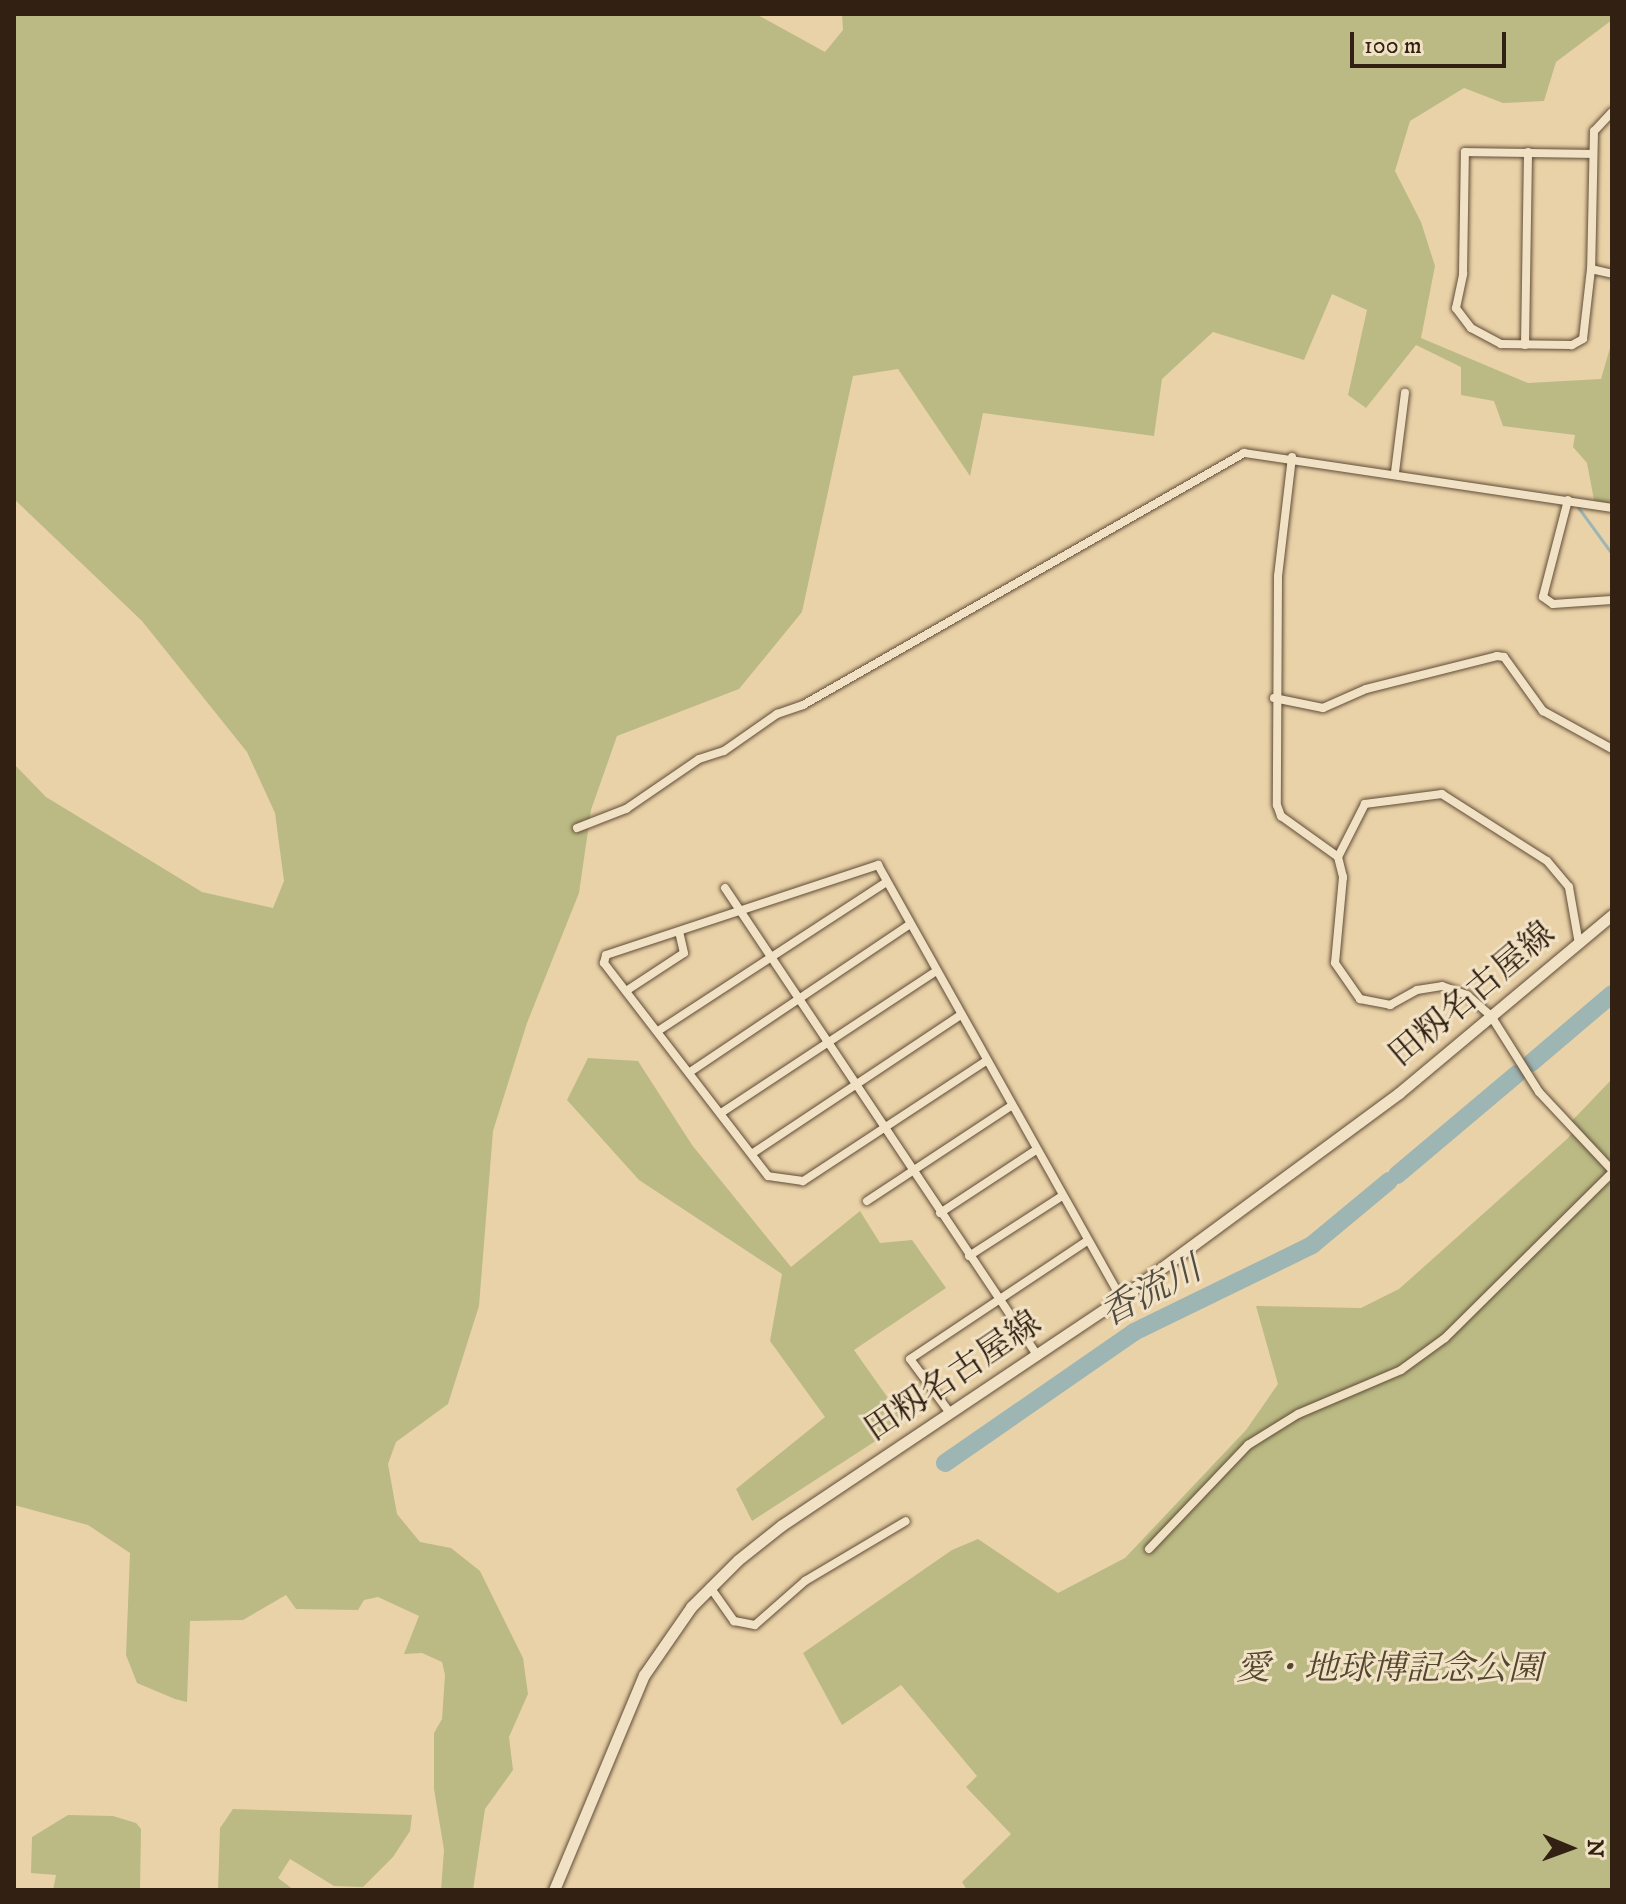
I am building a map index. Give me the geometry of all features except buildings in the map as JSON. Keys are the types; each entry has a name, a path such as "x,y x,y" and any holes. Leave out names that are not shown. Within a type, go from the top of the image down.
{"main road":[{"name":"田籾名古屋線","path":"554,1890 644,1675 710,1587 782,1525 1121,1298 1399,1093 1612,915"}],"street":[{"path":"1592,154 1465,152 1463,274 1456,308 1471,328 1501,344 1572,345 1583,339 1591,269 1594,131 1612,112"},
{"path":"1525,345 1528,152"},
{"path":"1591,269 1612,274"},
{"path":"1395,472 1405,393"},
{"path":"577,828 626,809 699,759 724,751 777,714 803,705 1244,453 1395,472 1612,508"},
{"path":"1149,1549 1248,1445 1298,1414 1401,1370 1445,1338 1612,1171 1539,1092 1491,1016 1467,995 1442,986 1417,990 1390,1005 1360,999 1335,963 1343,877 1338,857 1281,816 1274,698 1278,576 1292,457"},
{"path":"1568,500 1543,597 1553,604 1612,600"},
{"path":"1274,698 1323,708 1366,689 1497,656 1504,657 1543,711 1612,749"},
{"path":"1338,857 1365,804 1442,794 1547,861 1569,887 1579,944"},
{"path":"986,1061 803,1181 768,1176 604,963 606,955 878,865 1121,1298"},
{"path":"658,1031 887,882"},
{"path":"725,888 996,1299 1037,1355"},
{"path":"690,1072 910,924"},
{"path":"626,991 684,953 679,932"},
{"path":"721,1113 936,971"},
{"path":"753,1153 961,1015"},
{"path":"867,1201 1011,1106"},
{"path":"940,1213 1036,1150"},
{"path":"969,1256 1062,1196"},
{"path":"950,1413 910,1359 1087,1241"},
{"path":"710,1587 734,1621 755,1625 805,1581 906,1521"}],"green space":[{"path":"14,14 756,14 825,52 843,30 842,14 1612,14 1612,20 1556,62 1544,101 1503,103 1464,88 1410,121 1395,171 1421,222 1435,266 1421,338 1528,383 1601,379 1612,341 1612,504 1594,500 1587,463 1573,447 1575,435 1503,426 1494,401 1461,395 1461,367 1416,345 1366,408 1348,395 1367,310 1332,294 1304,360 1213,332 1162,379 1154,436 983,413 970,476 898,369 853,376 802,612 739,689 617,736 591,810 579,893 527,1023 493,1131 479,1306 448,1404 396,1442 388,1464 397,1514 420,1542 451,1548 480,1571 523,1658 528,1694 509,1737 513,1770 485,1809 473,1890 441,1890 444,1850 434,1789 434,1733 442,1719 445,1675 442,1662 422,1653 404,1654 419,1616 378,1597 364,1600 358,1610 296,1609 286,1595 243,1620 190,1621 187,1702 175,1699 137,1683 126,1655 130,1553 88,1525 14,1505 14,764 46,797 202,892 273,908 284,881 275,813 247,752 142,621 14,499"},
{"path":"588,1058 638,1061 692,1145 791,1267 860,1211 880,1243 912,1240 946,1288 854,1350 905,1422 752,1521 736,1489 825,1417 770,1341 782,1274 639,1180 567,1100"},
{"name":"愛・地球博記念公園","path":"1612,1079 1612,1890 967,1890 962,1882 1011,1834 966,1787 977,1776 901,1685 842,1725 803,1653 952,1550 978,1539 1058,1593 1125,1558 1246,1430 1278,1384 1256,1306 1361,1308 1399,1289 1567,1139 1575,1130 1569,1124"},
{"path":"233,1809 412,1815 410,1831 393,1857 363,1887 334,1886 290,1859 278,1878 294,1890 218,1890 220,1828"},
{"path":"68,1815 113,1816 136,1823 141,1829 140,1890 53,1890 56,1875 31,1873 32,1837"}],"waterway":[{"path":"1578,507 1612,554"},
{"name":"香流川","path":"1531,1063 1612,994"},
{"name":"香流川","path":"1397,1175 1517,1074"},
{"name":"香流川","path":"945,1463 1134,1332 1312,1245 1389,1181"}]}
